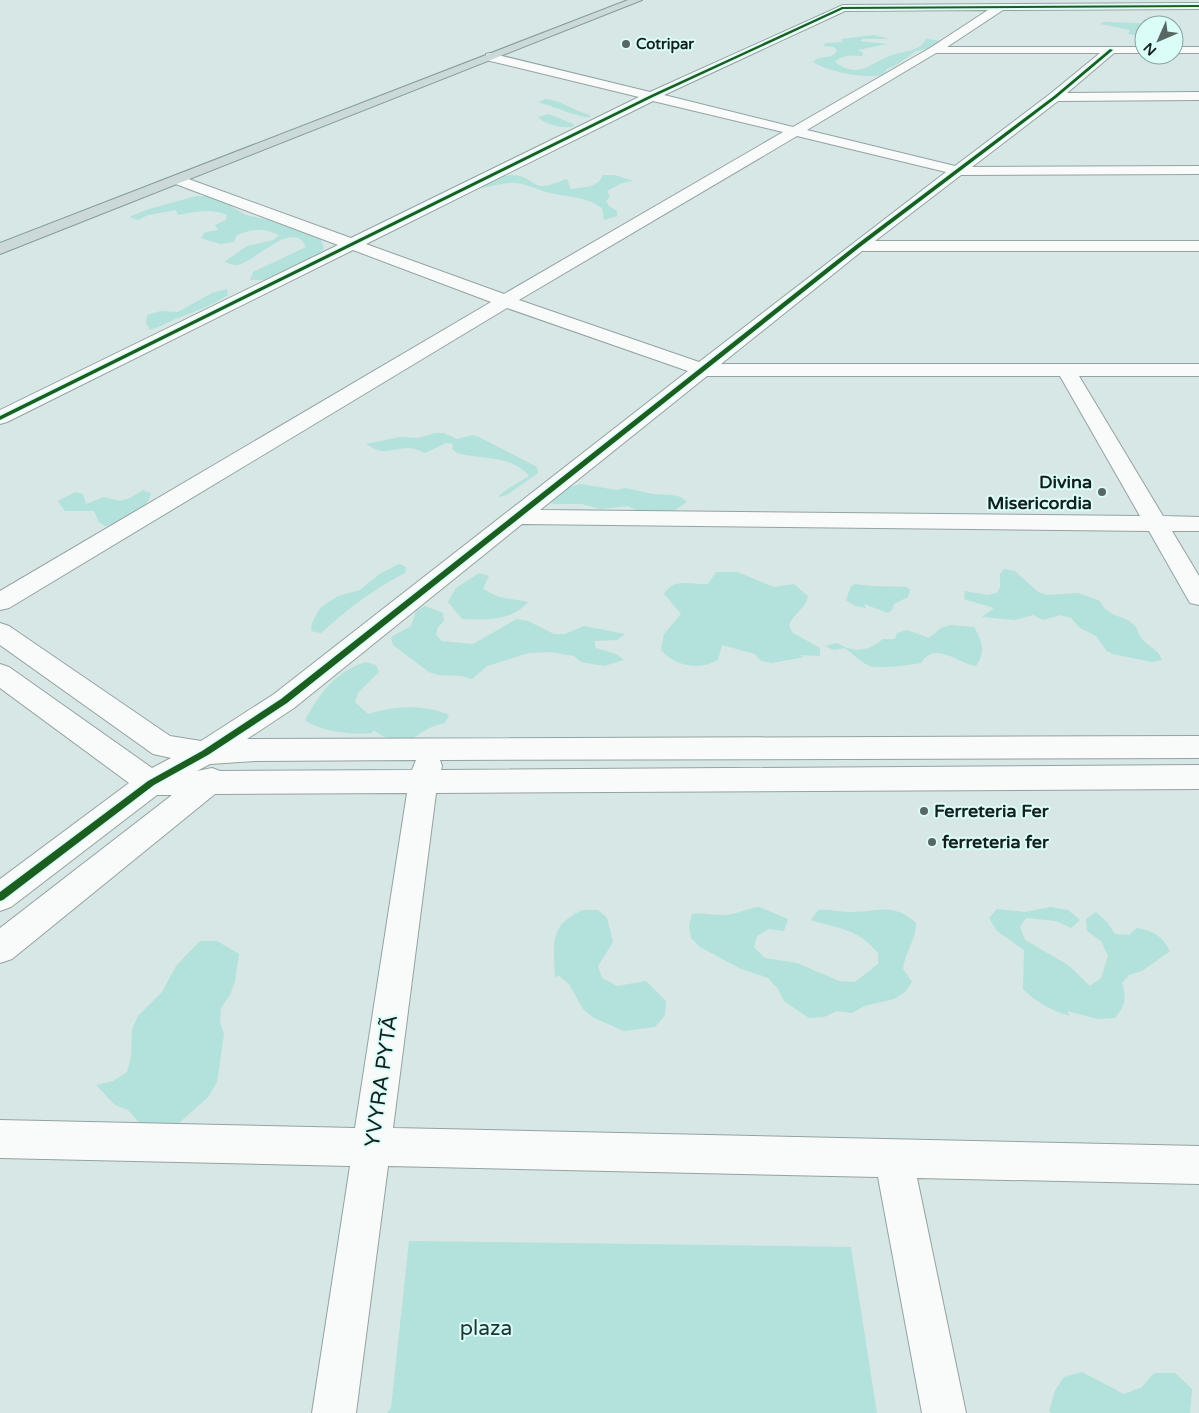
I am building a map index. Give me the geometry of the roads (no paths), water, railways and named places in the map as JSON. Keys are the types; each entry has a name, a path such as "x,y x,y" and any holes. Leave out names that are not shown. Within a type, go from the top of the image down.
{"highway":[{"path":"0,249 637,0"}],"street":[{"path":"1174,6 1186,16"},
{"path":"0,418 354,245 652,96 843,8 1199,6"},
{"path":"0,602 505,301 934,50 1001,7"},
{"path":"934,50 1134,50"},
{"path":"0,897 150,783 206,753 284,701 858,246 1055,97 1111,50"},
{"path":"1184,50 1199,50"},
{"path":"490,57 958,171 1198,172"},
{"path":"1055,97 1199,96"},
{"path":"178,180 505,301 703,370 1199,370"},
{"path":"858,246 1199,246"},
{"path":"1066,370 1199,597"},
{"path":"516,518 1199,524"},
{"path":"0,632 162,746 206,753 255,750 428,766 1199,777"},
{"path":"0,674 150,783 207,784 428,766 1199,747"},
{"path":"0,948 207,784 255,750 284,701"},
{"name":"YVYRA PYTÃ","path":"334,1413 428,766"},
{"path":"0,1139 1199,1165"},
{"path":"894,1158 944,1413"}],"place":[{"name":"Cotripar","path":"626,44"},
{"name":"Divina Misericordia","path":"1102,492"},
{"name":"Ferreteria Fer","path":"924,811"},
{"name":"ferreteria fer","path":"932,842"}],"park label":[{"name":"plaza","path":"486,1328"}]}
